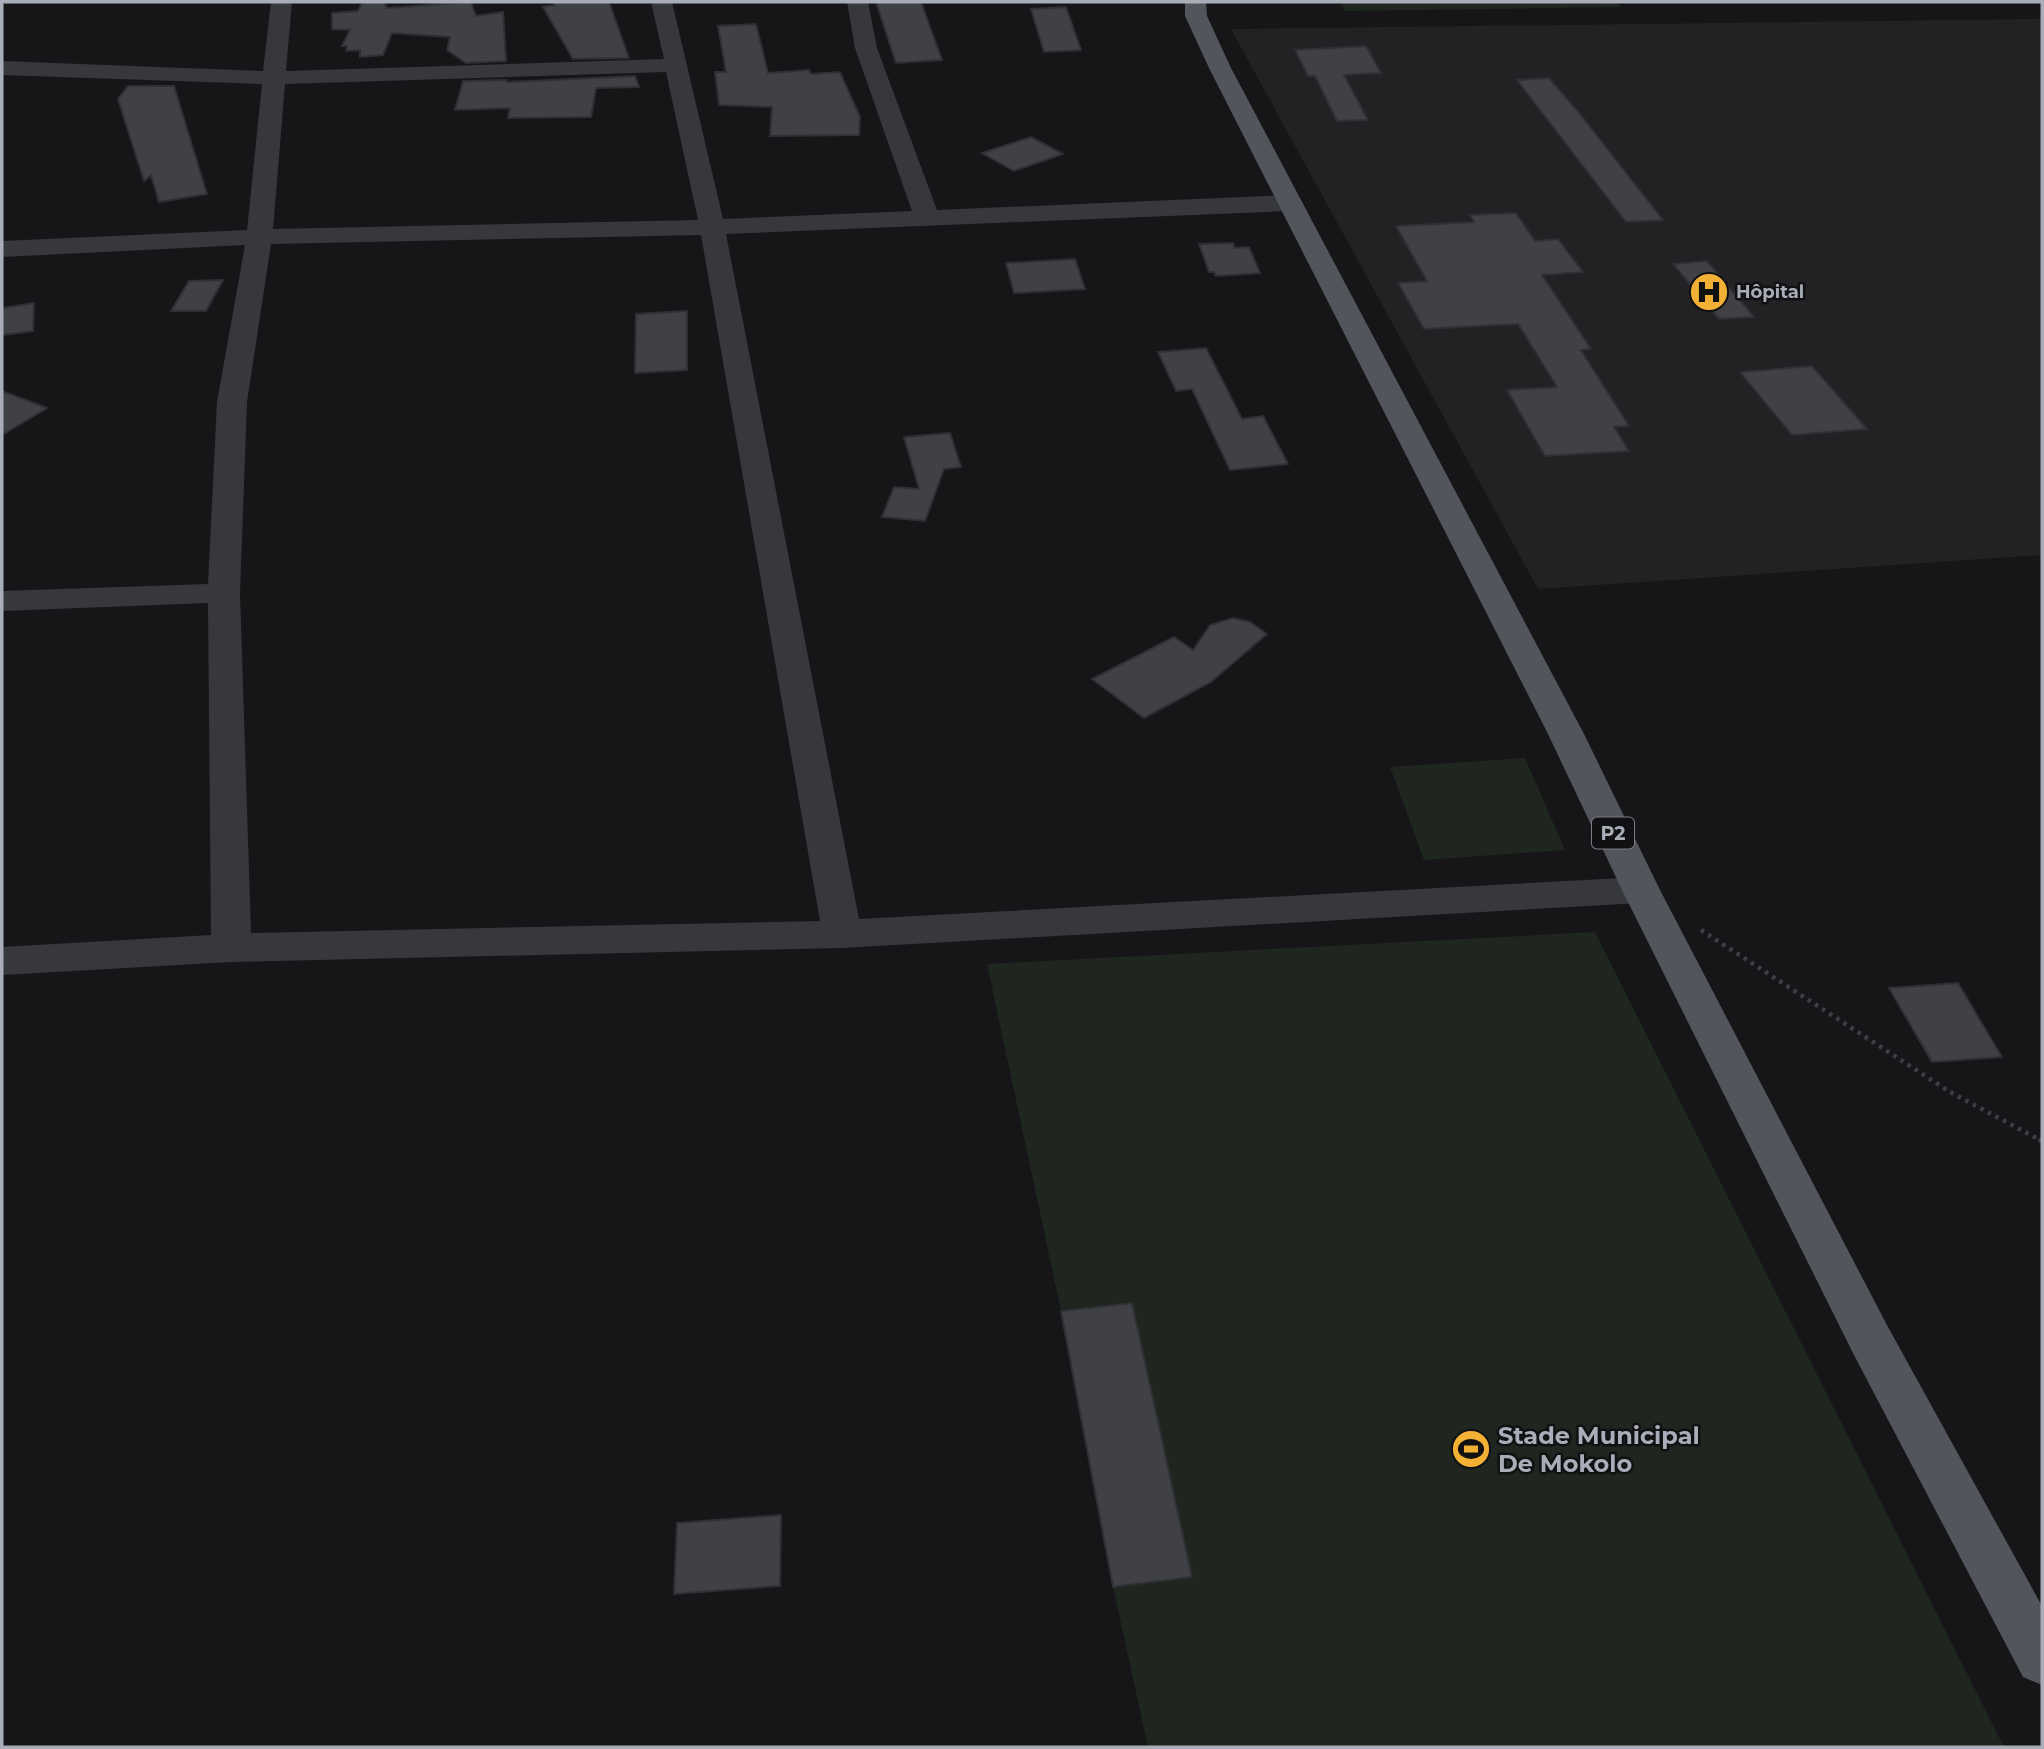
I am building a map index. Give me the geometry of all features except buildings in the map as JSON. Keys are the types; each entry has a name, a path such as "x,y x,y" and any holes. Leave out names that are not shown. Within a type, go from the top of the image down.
{"main road":[{"name":"P2","path":"1195,2 1196,16 1220,68 1559,722 1640,890 1871,1341 2042,1659"}],"street":[{"path":"231,948 224,593 232,402 259,237 271,78 281,2"},
{"path":"662,2 712,227 842,934"},
{"path":"857,2 866,48 927,218"},
{"path":"2,68 271,78 675,65"},
{"path":"2,249 259,237 712,227 1290,203"},
{"path":"2,601 224,593"},
{"path":"2,961 231,948 842,934 1640,890"}],"path":[{"path":"1698,927 1950,1092 2042,1141"}],"shaded area":[{"path":"1341,2 1617,2 1621,7 1345,11"},
{"name":"Hôpital","path":"2042,19 2042,555 1538,589 1231,29"},
{"path":"1525,758 1565,850 1424,860 1390,767"},
{"name":"Stade Municipal De Mokolo","path":"1595,932 2004,1747 1148,1747 1113,1587 1061,1311 987,964"}],"place":[{"name":"Hôpital","path":"1709,292"},
{"name":"Stade Municipal De Mokolo","path":"1471,1449"}]}
